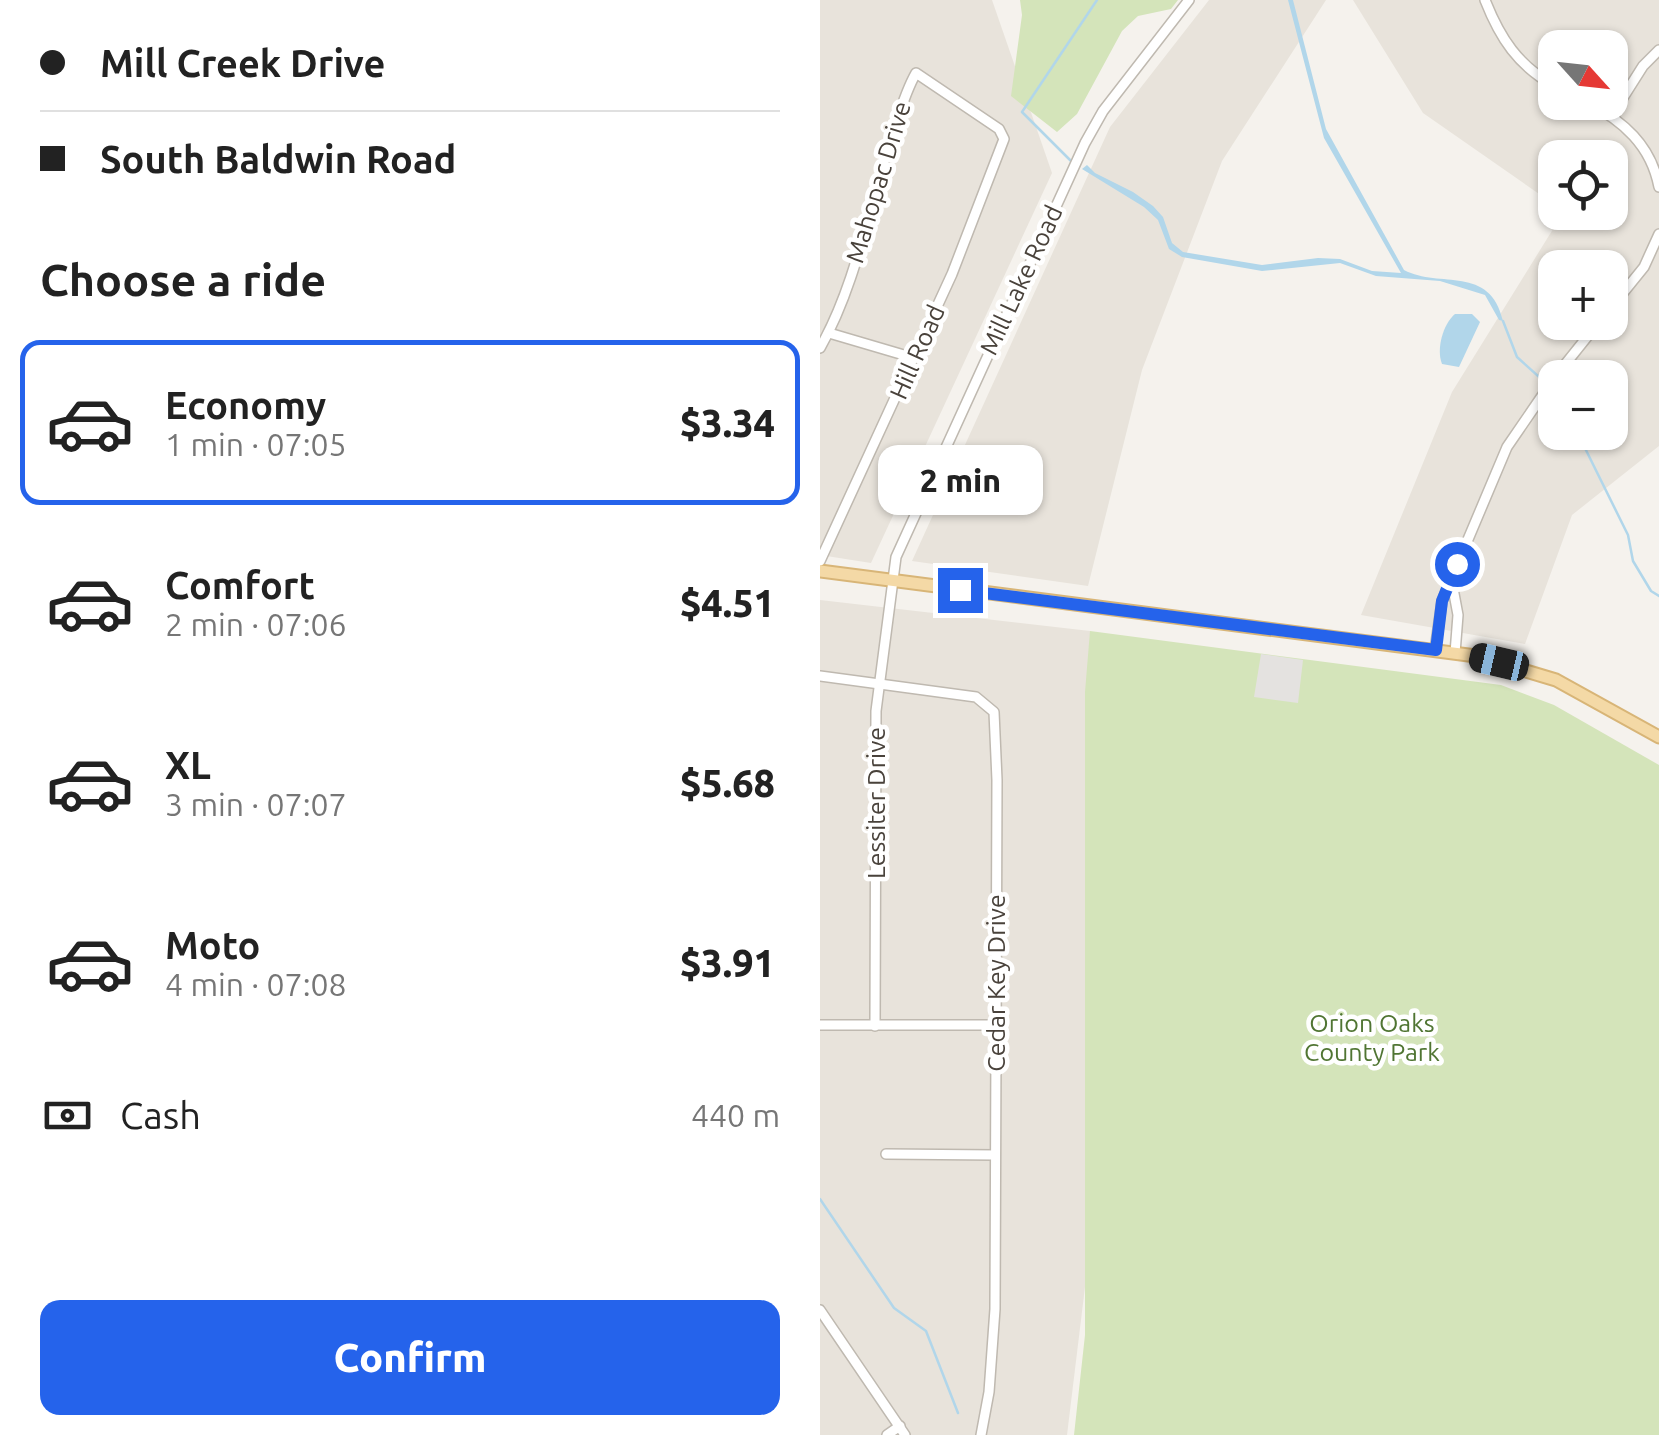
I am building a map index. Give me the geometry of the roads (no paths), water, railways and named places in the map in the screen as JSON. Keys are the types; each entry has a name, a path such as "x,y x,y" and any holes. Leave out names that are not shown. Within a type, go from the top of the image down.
{"main road":[{"path":"820,571 1455,653 1556,680 1659,737"}],"street":[{"name":"Mill Lake Road","path":"891,581 911,522 1085,144 1103,110 1189,0"},
{"path":"1484,0 1506,46 1525,68 1538,76"},
{"path":"1628,90 1659,50"},
{"name":"Hill Road","path":"820,562 952,274 1004,140 999,130 916,73"},
{"name":"Mahopac Drive","path":"820,348 858,247 902,101 916,73"},
{"path":"1618,120 1634,134 1647,154 1659,187"},
{"path":"1628,287 1644,267 1659,234"},
{"path":"829,332 914,358"},
{"path":"1436,650 1442,601 1507,447 1585,340"},
{"name":"Lessiter Drive","path":"875,1026 876,711 891,581"},
{"path":"1452,583 1458,615 1455,653"},
{"name":"Cedar Key Drive","path":"820,676 976,698 994,712 993,1352 982,1435"},
{"path":"820,1025 996,1025"},
{"path":"886,1154 995,1156"},
{"path":"820,1310 902,1431 887,1435"}],"water":[{"path":"1288,0 1293,0 1326,129 1404,270 1475,285 1496,303 1503,321 1485,295 1440,281 1376,276 1340,263 1262,271 1182,257 1169,249 1158,220 1144,207 1082,169 1087,165 1153,206 1163,217 1172,243 1183,252 1262,265 1340,259 1372,271 1401,273 1324,138"},
{"path":"1455,314 1472,314 1480,322 1459,367 1442,364 1440,351 1444,330"}],"waterway":[{"path":"1072,162 1022,112 1097,0"},
{"path":"1503,321 1517,357 1538,376"},
{"path":"1586,450 1628,535 1633,561 1651,591 1659,596"},
{"path":"820,1199 894,1308 926,1331 958,1413"}],"park label":[{"name":"Orion Oaks County Park","path":"1372,1038"}]}
